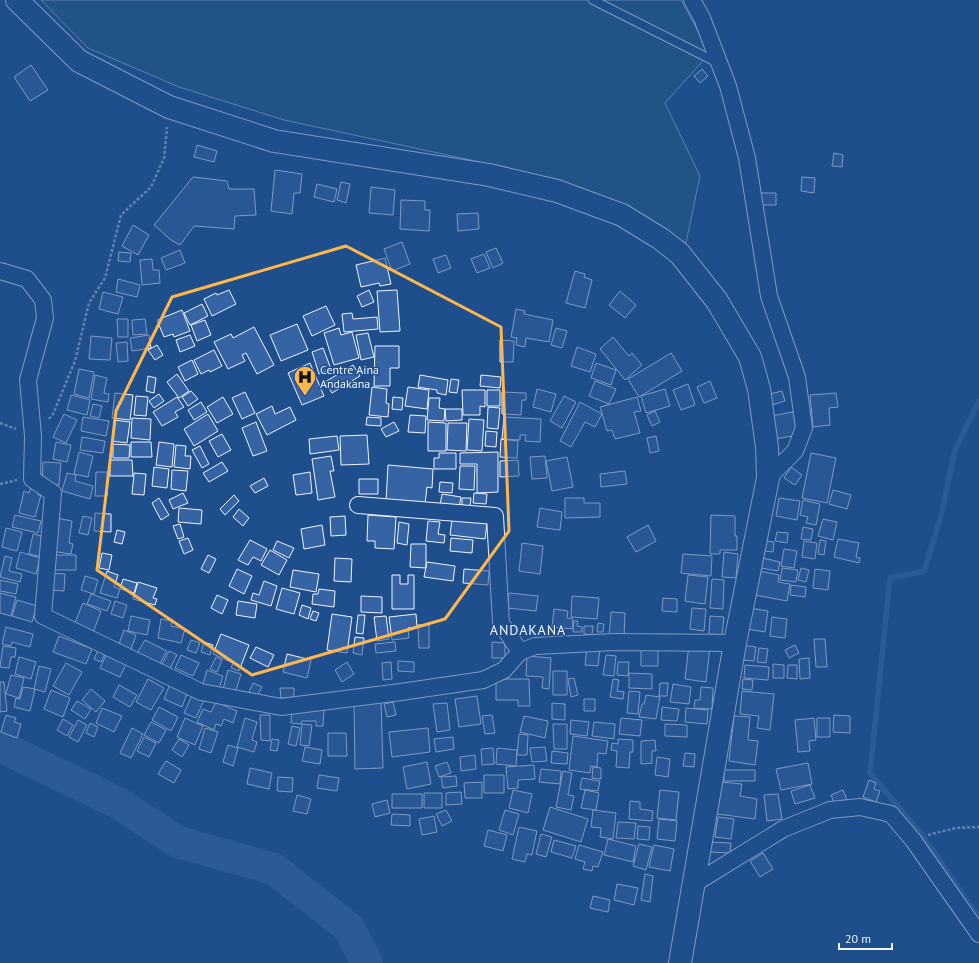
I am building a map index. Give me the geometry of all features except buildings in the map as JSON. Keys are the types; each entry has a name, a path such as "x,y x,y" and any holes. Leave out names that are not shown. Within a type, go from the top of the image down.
{"main road":[{"path":"17,0 79,61 169,107 274,140 489,175 557,191 622,215 680,254 717,301 750,358 759,389 767,447 768,478 735,642 680,963"}],"street":[{"path":"692,0 702,18 728,86 747,158 770,296 796,377 804,428 795,451 768,478"},
{"path":"0,271 27,279 43,300 45,318 28,380 33,436 32,479 53,494 43,616 202,692 281,707 483,680 504,670 520,652 535,646 606,642 735,642"},
{"path":"358,505 495,516 501,623 520,652"},
{"path":"694,884 783,829 830,810 860,807 891,814 913,840 979,934"}],"lane":[{"path":"593,0 719,63"}],"path":[{"path":"33,436 53,414 74,361 89,303 105,278 121,215 151,187 164,158 169,107"},
{"path":"913,840 956,828 979,827"}],"highlighted area":[{"path":"346,246 501,327 509,531 445,619 252,675 97,570 116,411 172,297"}],"shaded area":[{"path":"41,0 681,0 710,53 665,103 700,176 686,243 625,210 494,165 284,120 179,87 88,48"}],"waterway":[{"path":"979,401 955,450 941,516 924,571 890,578 870,773 923,836 979,918"},
{"path":"0,746 118,803 178,842 274,869 349,928 367,963"}],"place":[{"name":"Centre Aina Andakana","path":"305,396"}],"district":[{"name":"ANDAKANA","path":"528,630"}]}
